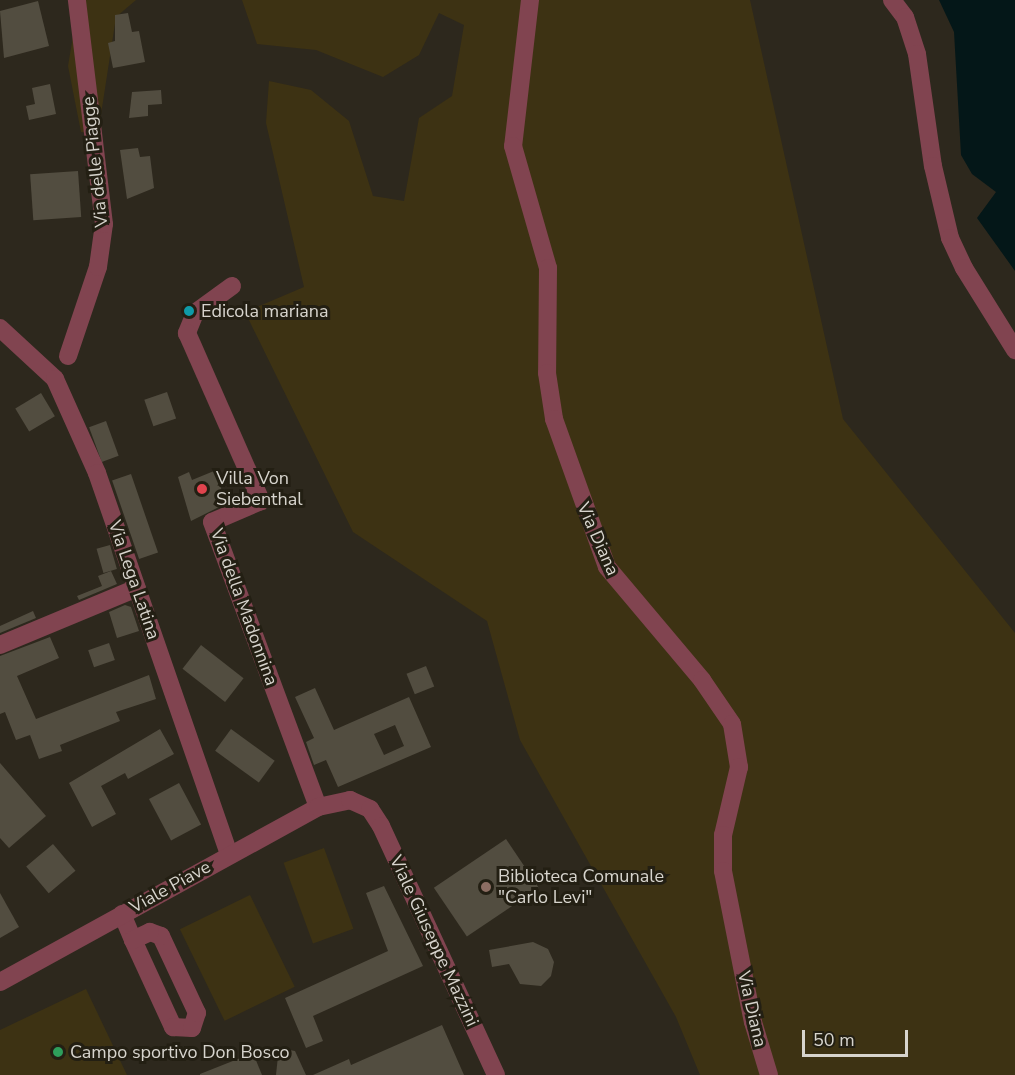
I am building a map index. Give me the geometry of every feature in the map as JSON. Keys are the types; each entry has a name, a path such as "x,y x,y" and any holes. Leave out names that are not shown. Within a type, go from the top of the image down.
{"street":[{"name":"Via delle Piagge","path":"61,389 68,356 98,267 104,224 77,0"},
{"name":"Via Diana","path":"530,0 513,146 548,268 548,373 554,419 607,567 702,680 732,724 739,767 724,829 723,871 753,1022 769,1075"},
{"path":"892,0 904,17 918,54 933,166 950,238 964,268 1015,350"},
{"name":"Via della Madonnina","path":"232,286 192,317 189,342 261,501 212,522 318,807"},
{"name":"Via Lega Latina","path":"0,328 38,363 61,389 97,472 229,855"},
{"path":"38,363 68,356"},
{"path":"0,645 137,588"},
{"name":"Viale Piave","path":"0,982 318,807 343,800 370,809"},
{"name":"Viale Giuseppe Mazzini","path":"370,809 496,1075"},
{"path":"122,914 133,940 173,1027 192,1028 197,1013 162,936 150,932 133,940"}],"shaded area":[{"path":"79,0 136,0 116,17 98,134 81,132 68,66"},
{"path":"242,0 750,0 843,419 1015,633 1015,1075 700,1075 676,1017 520,740 487,621 353,532 245,312 304,287 266,123 269,81 311,90 349,121 373,196 404,201 419,118 452,96 464,25 439,13 419,55 383,77 316,50 257,44"},
{"path":"939,0 1015,0 1015,271 977,218 996,192 972,174 961,155 954,32"},
{"path":"324,848 353,929 313,944 284,863"},
{"path":"250,895 295,987 225,1021 180,929"},
{"name":"Campo sportivo Don Bosco","path":"86,989 127,1075 0,1075 0,1030"}],"building":[{"path":"38,1 49,46 4,58 0,11"},
{"path":"128,13 132,32 139,31 145,62 113,68 108,43 115,41 115,15"},
{"path":"50,84 56,114 29,120 26,106 35,104 32,88"},
{"path":"161,90 162,104 148,105 148,116 129,118 132,92"},
{"path":"138,148 140,157 150,156 154,188 127,199 120,150"},
{"path":"78,171 81,217 33,220 30,174"},
{"path":"167,392 176,418 153,426 144,400"},
{"path":"41,393 55,416 29,432 15,408"},
{"path":"106,421 119,456 102,462 89,427"},
{"name":"Villa Von Siebenthal","path":"214,471 227,503 191,521 178,477 189,472 192,480"},
{"path":"131,474 158,552 139,559 112,481"},
{"path":"110,545 117,569 103,573 97,549"},
{"path":"111,571 117,584 79,600 77,596 102,586 98,576"},
{"path":"125,605 131,607 139,631 117,638 109,612"},
{"path":"33,611 36,618 0,633 0,626"},
{"path":"50,637 59,658 17,676 36,719 149,675 156,699 116,712 120,721 60,745 62,751 39,759 30,735 16,740 5,712 0,714 0,656"},
{"path":"109,643 115,660 94,667 88,650"},
{"path":"201,645 244,678 225,702 183,669"},
{"path":"426,666 434,686 415,694 407,674"},
{"path":"315,688 334,730 409,697 431,747 338,787 326,760 314,765 306,742 314,738 295,697","holes":["395,725 404,746 384,755 374,734"]},
{"path":"160,729 174,754 128,779 125,773 101,786 116,814 92,827 69,783"},
{"path":"231,729 275,761 259,783 215,751"},
{"path":"0,763 46,816 9,848 0,838"},
{"path":"179,783 201,824 171,840 149,799"},
{"name":"Biblioteca Comunale \"Carlo Levi\"","path":"506,839 539,888 467,937 434,888"},
{"path":"53,844 75,871 49,893 26,866"},
{"path":"384,886 423,966 313,1016 323,1041 306,1048 285,998 388,951 366,893"},
{"path":"0,893 19,927 0,938"},
{"path":"533,942 548,949 554,962 551,976 541,986 520,984 509,964 492,967 489,950"},
{"path":"442,1025 464,1075 313,1075 349,1059 351,1065"},
{"path":"284,1049 295,1051 306,1075 276,1075 278,1056"},
{"path":"253,1053 262,1075 200,1075 200,1074"}],"place":[{"name":"Edicola mariana","path":"189,311"},
{"name":"Villa Von Siebenthal","path":"202,489"},
{"name":"Biblioteca Comunale \"Carlo Levi\"","path":"486,887"},
{"name":"Campo sportivo Don Bosco","path":"58,1052"}]}
